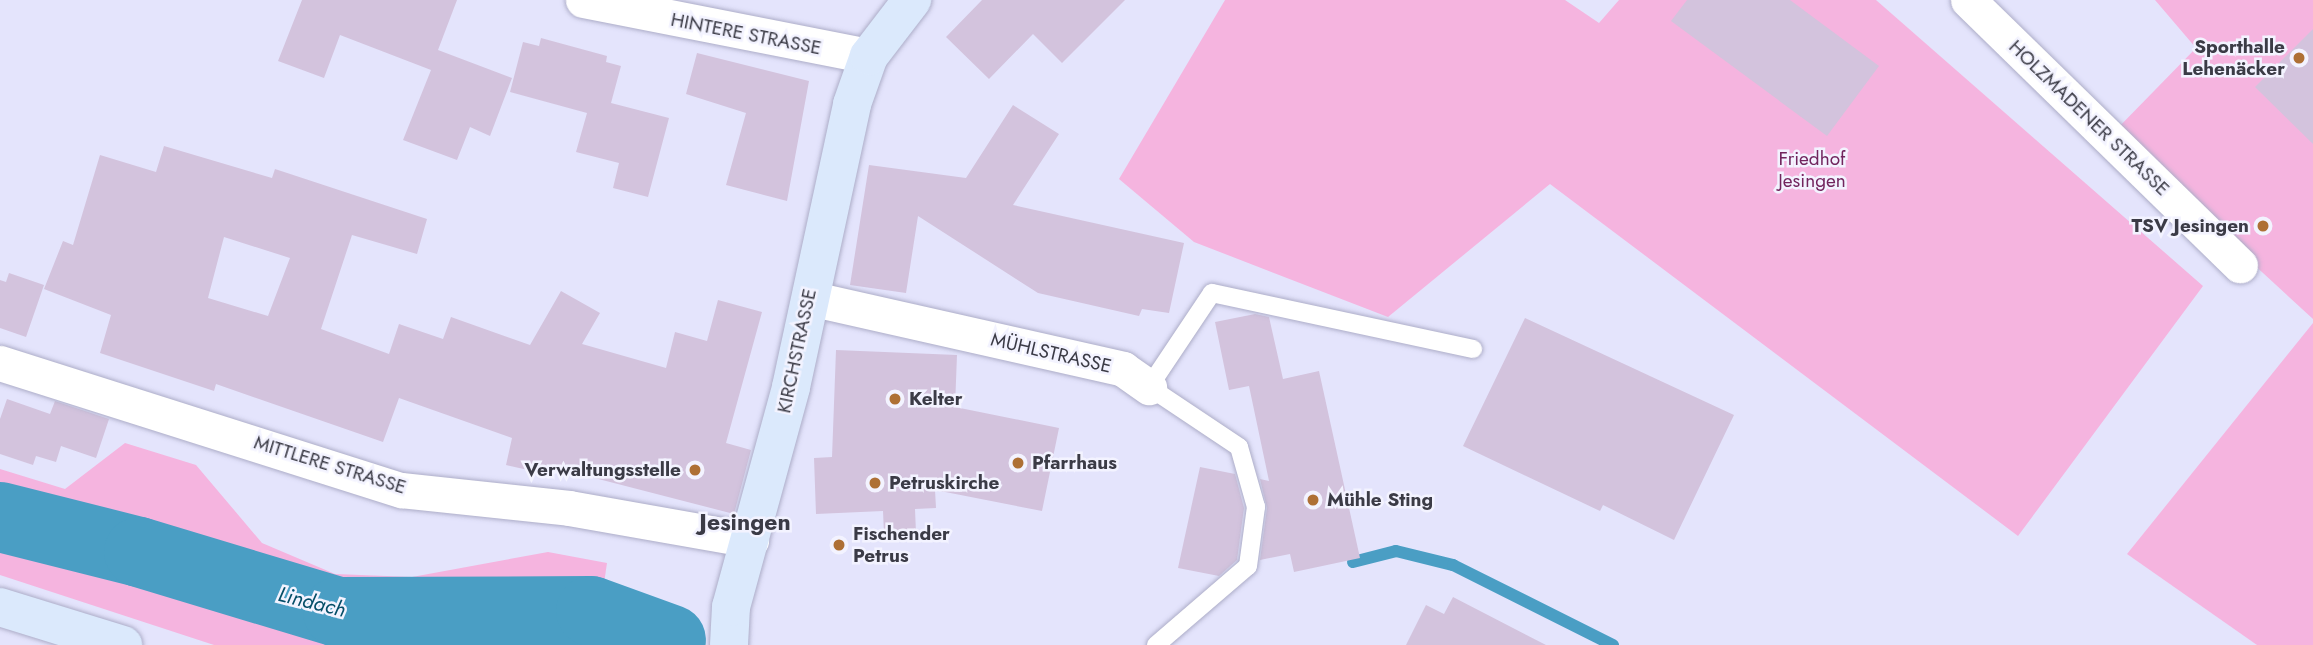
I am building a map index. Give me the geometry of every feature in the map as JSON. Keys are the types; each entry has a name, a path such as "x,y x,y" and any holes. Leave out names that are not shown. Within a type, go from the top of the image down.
{"street":[{"name":"HINTERE STRASSE","path":"583,0 869,56"},
{"path":"869,56 912,0"},
{"name":"HOLZMADENER STRASSE","path":"1968,0 2240,265"},
{"name":"KIRCHSTRASSE","path":"729,645 731,607 751,540 809,298 839,155 869,56"},
{"name":"MÜHLSTRASSE","path":"809,298 1123,369 1149,387"},
{"name":"MITTLERE STRASSE","path":"0,363 401,490 569,508 751,540"},
{"path":"0,607 123,645"}],"lane":[{"path":"1149,387 1212,293 1473,349"},
{"name":"MÜHLSTRASSE","path":"1149,387 1239,446 1256,507 1248,566 1156,645"}],"green space":[{"name":"Friedhof Jesingen","path":"1225,0 1565,0 1599,23 1619,0 1876,0 2203,286 2018,536 1550,184 1388,317 1194,242 1119,179"},
{"name":"TSV Jesingen","path":"2155,0 2313,0 2313,319 2112,134 2196,48"},
{"path":"2313,323 2313,645 2257,645 2127,554"},
{"path":"125,443 196,465 262,543 335,574 412,577 548,552 607,563 595,645 214,645 0,575 0,469 65,489"}],"building":[{"path":"302,0 457,0 438,50 512,78 490,136 470,127 457,160 403,140 431,70 340,35 324,78 278,61"},
{"path":"982,0 1125,0 1062,63 1033,34 989,79 946,37"},
{"path":"1687,0 1790,0 1879,66 1827,136 1671,21"},
{"name":"Sporthalle Lehenäcker","path":"2313,29 2313,144 2255,87"},
{"path":"541,38 607,56 606,62 621,66 611,103 669,118 648,197 613,188 619,163 576,152 587,113 510,92 523,42 539,46"},
{"path":"697,53 809,81 787,201 726,185 746,113 686,94"},
{"path":"1013,105 1059,134 1013,205 1184,243 1169,313 1142,309 1139,316 1038,293 918,216 906,293 850,285 869,165 966,178"},
{"path":"164,146 272,178 275,169 427,219 417,254 352,235 321,329 389,354 399,324 443,339 451,317 530,345 561,291 600,313 582,344 666,368 675,332 707,341 718,300 762,312 726,443 751,450 734,514 548,466 546,474 506,465 512,438 399,398 383,442 216,384 214,391 100,353 111,315 44,289 63,241 73,245 100,155 156,172","holes":["224,237 290,258 268,316 208,298"]},
{"path":"9,273 44,285 26,337 0,328 0,280 6,282"},
{"name":"Mühle Sting","path":"1255,314 1269,317 1283,379 1319,371 1360,558 1294,572 1290,554 1260,560 1267,508 1260,479 1269,481 1249,386 1229,390 1215,322"},
{"path":"1525,318 1734,415 1674,540 1603,505 1600,511 1463,446"},
{"path":"836,350 957,355 955,407 1059,428 1042,511 935,490 936,508 915,509 916,533 884,534 883,511 816,514 814,458 832,457"},
{"path":"7,399 50,414 55,401 109,419 96,458 61,446 56,462 36,456 33,465 0,454 0,419"},
{"path":"1200,467 1235,474 1244,508 1237,560 1219,576 1178,568"},
{"path":"1453,597 1546,645 1406,645 1426,605 1444,614"}],"waterway":[{"name":"Lindach","path":"0,517 139,552 338,612 591,611 671,640"},
{"path":"1353,562 1396,551 1453,565 1613,645"}],"place":[{"name":"Sporthalle Lehenäcker","path":"2299,58"},
{"name":"TSV Jesingen","path":"2263,226"},
{"name":"Kelter","path":"895,399"},
{"name":"Pfarrhaus","path":"1018,463"},
{"name":"Verwaltungsstelle","path":"695,470"},
{"name":"Petruskirche","path":"875,483"},
{"name":"Mühle Sting","path":"1313,500"},
{"name":"Fischender Petrus","path":"839,545"}],"district":[{"name":"Jesingen","path":"745,522"}]}
